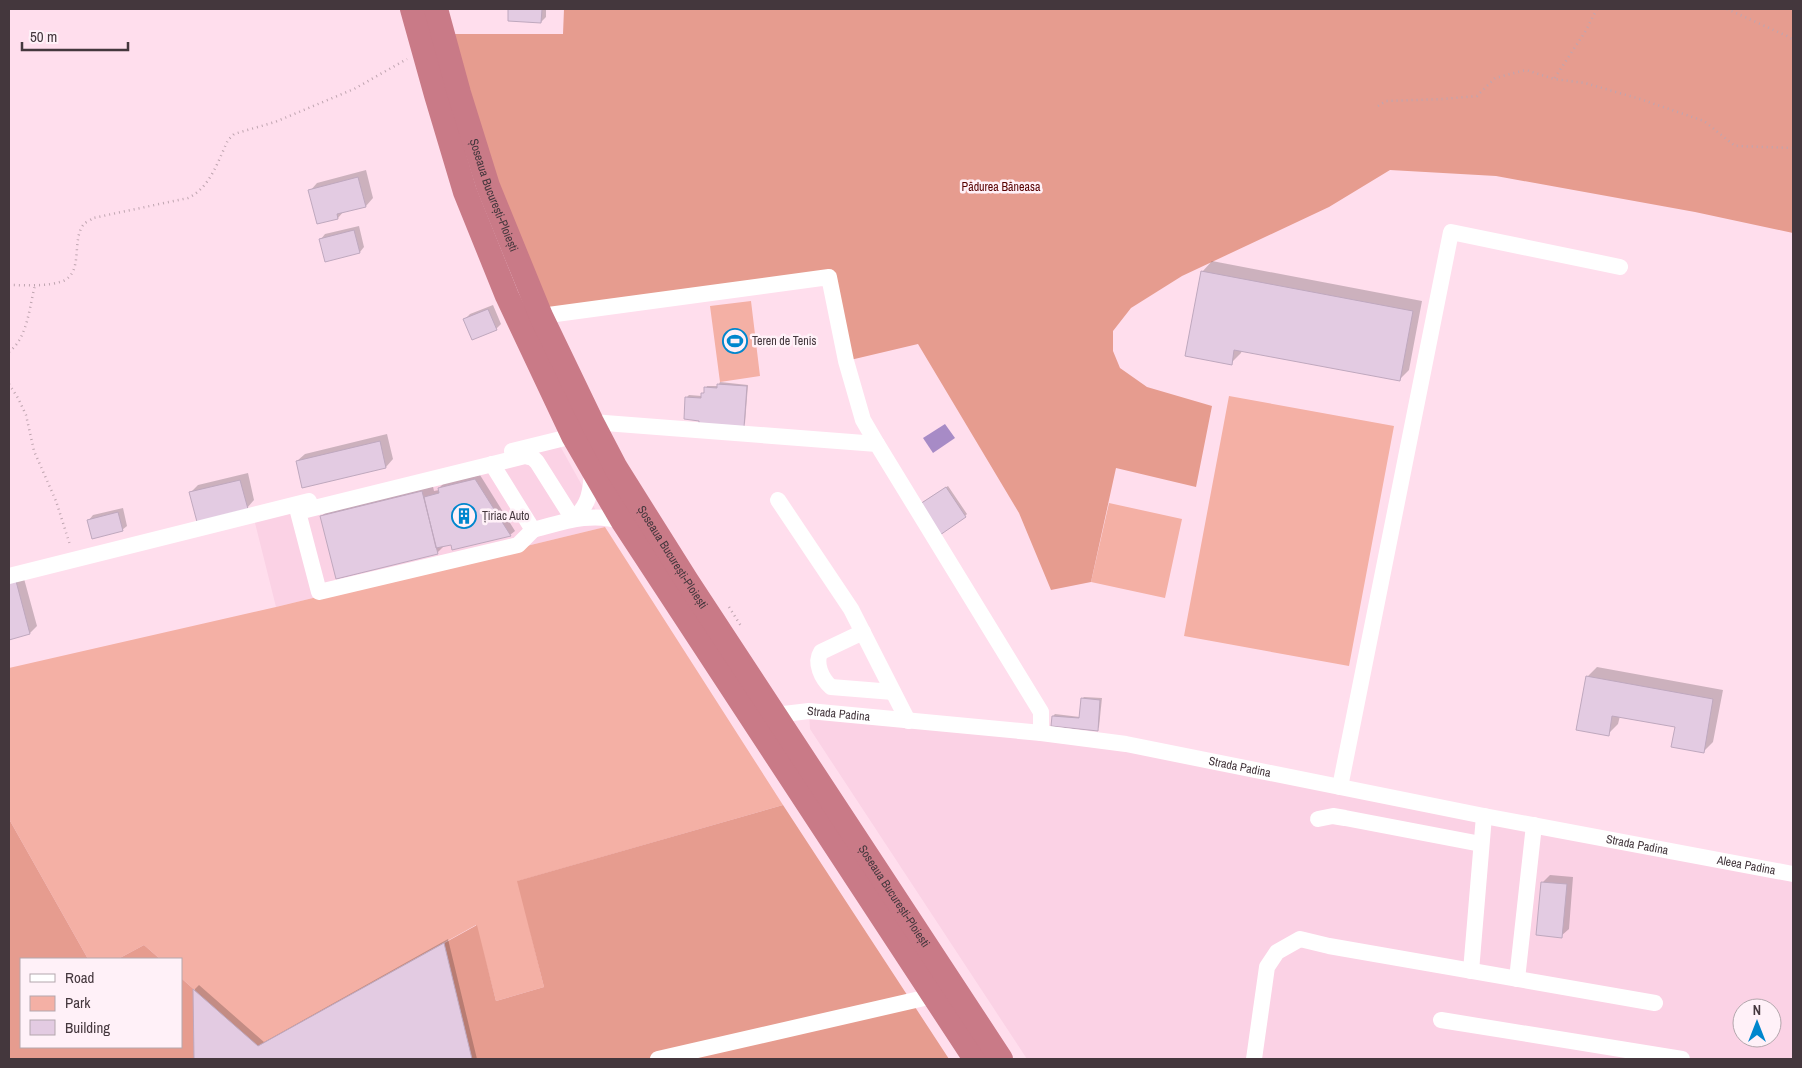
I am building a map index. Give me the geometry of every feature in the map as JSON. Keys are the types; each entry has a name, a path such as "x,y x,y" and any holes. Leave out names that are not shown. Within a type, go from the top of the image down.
{"highway":[{"name":"Șoseaua București-Ploiești","path":"412,9 465,192 507,296 573,436 623,522 975,1059"},
{"name":"Șoseaua București-Ploiești","path":"436,9 459,93 488,186 541,316 616,468 687,581 1001,1059"}],"street":[{"path":"1340,787 1451,232 1620,267"},
{"path":"541,316 829,277 846,361 863,420 1041,712 1041,733"},
{"path":"592,422 877,444"},
{"path":"9,576 573,436"},
{"path":"573,519 537,462 533,458 525,456 298,512 320,592 518,545 533,530 573,519 605,517 623,522"},
{"path":"492,464 533,530"},
{"path":"573,519 581,513 588,501 591,491 592,471"},
{"path":"778,500 851,609 908,720"},
{"path":"863,632 821,652 818,660 824,680 831,687 893,692"},
{"name":"Strada Padina","path":"775,715 809,711 1041,733 1126,744 1700,857"},
{"path":"1318,819 1333,816 1481,844"},
{"path":"1471,971 1484,816"},
{"path":"1517,979 1534,825"},
{"name":"Aleea Padina","path":"1700,857 1793,874"},
{"path":"1254,1059 1268,967 1278,952 1300,939 1330,946 1655,1003"},
{"path":"658,1059 933,996"},
{"path":"1441,1020 1682,1059"}],"path":[{"path":"1554,78 1597,9"},
{"path":"1727,9 1793,40"},
{"path":"9,286 61,282 74,271 83,225 93,218 188,198 196,194 204,188 228,140 234,134 276,122 354,88 424,50"},
{"path":"1378,106 1386,101 1478,96 1495,78 1526,70 1554,78 1585,83 1704,121 1735,146 1793,148"},
{"path":"9,352 16,346 24,330 35,285"},
{"path":"9,384 26,415 34,451 56,501 75,560"},
{"path":"724,600 743,632"}],"shaded area":[{"path":"945,424 955,438 933,453 923,438"},
{"path":"559,444 605,527 276,607 253,515"},
{"path":"809,711 1041,733 1793,874 1793,1059 1027,1059 810,729"}],"green space":[{"name":"Pădurea Băneasa","path":"564,9 1793,9 1793,233 1695,212 1496,176 1390,170 1329,207 1182,276 1131,308 1113,331 1113,351 1120,368 1147,387 1212,406 1196,487 1116,468 1091,582 1051,590 1019,513 918,344 846,361 829,277 541,316 442,34 563,34"},
{"name":"Teren de Tenis","path":"751,301 760,376 720,382 710,306"},
{"path":"1229,396 1394,426 1349,666 1184,636"},
{"path":"1109,503 1182,519 1165,598 1091,582"},
{"path":"605,527 783,805 518,881 544,987 496,1001 476,925 258,1046 182,979 182,958 159,958 144,945 120,958 87,958 9,819 9,668 276,607"},
{"path":"783,805 949,1059 9,1059 9,819 87,958 20,958 20,1048 182,1048 182,979 258,1046 477,925 496,1001 544,987 517,881"},
{"path":"144,945 159,958 120,958"}],"building":[{"path":"508,9 542,9 541,23 508,21"},
{"path":"358,177 366,207 337,214 338,219 317,224 308,190"},
{"path":"354,230 360,253 325,262 319,239"},
{"path":"1201,271 1413,311 1400,381 1234,350 1232,365 1185,356"},
{"path":"488,309 497,330 472,340 463,319"},
{"path":"717,384 747,386 744,427 699,427 699,421 684,419 685,397 701,398 701,393 704,393 704,387 717,388"},
{"path":"380,441 386,468 302,488 296,461"},
{"name":"Țiriac Auto","path":"475,479 511,536 452,550 451,545 436,548 424,497 439,493 438,488"},
{"path":"240,480 248,509 197,522 189,492"},
{"path":"946,487 966,517 940,535 920,504"},
{"path":"422,491 438,554 336,579 320,516"},
{"path":"118,512 123,531 92,539 87,520"},
{"path":"16,581 30,634 9,640 9,583"},
{"path":"1586,676 1713,699 1704,753 1671,747 1675,727 1612,716 1609,736 1576,730"},
{"path":"1081,698 1100,700 1098,731 1051,726 1052,716 1079,718"},
{"path":"1541,882 1567,884 1562,938 1536,935"},
{"path":"444,943 472,1059 194,1059 193,989 258,1046"}],"place":[{"name":"Teren de Tenis","path":"735,341"},
{"name":"Țiriac Auto","path":"464,516"}]}
